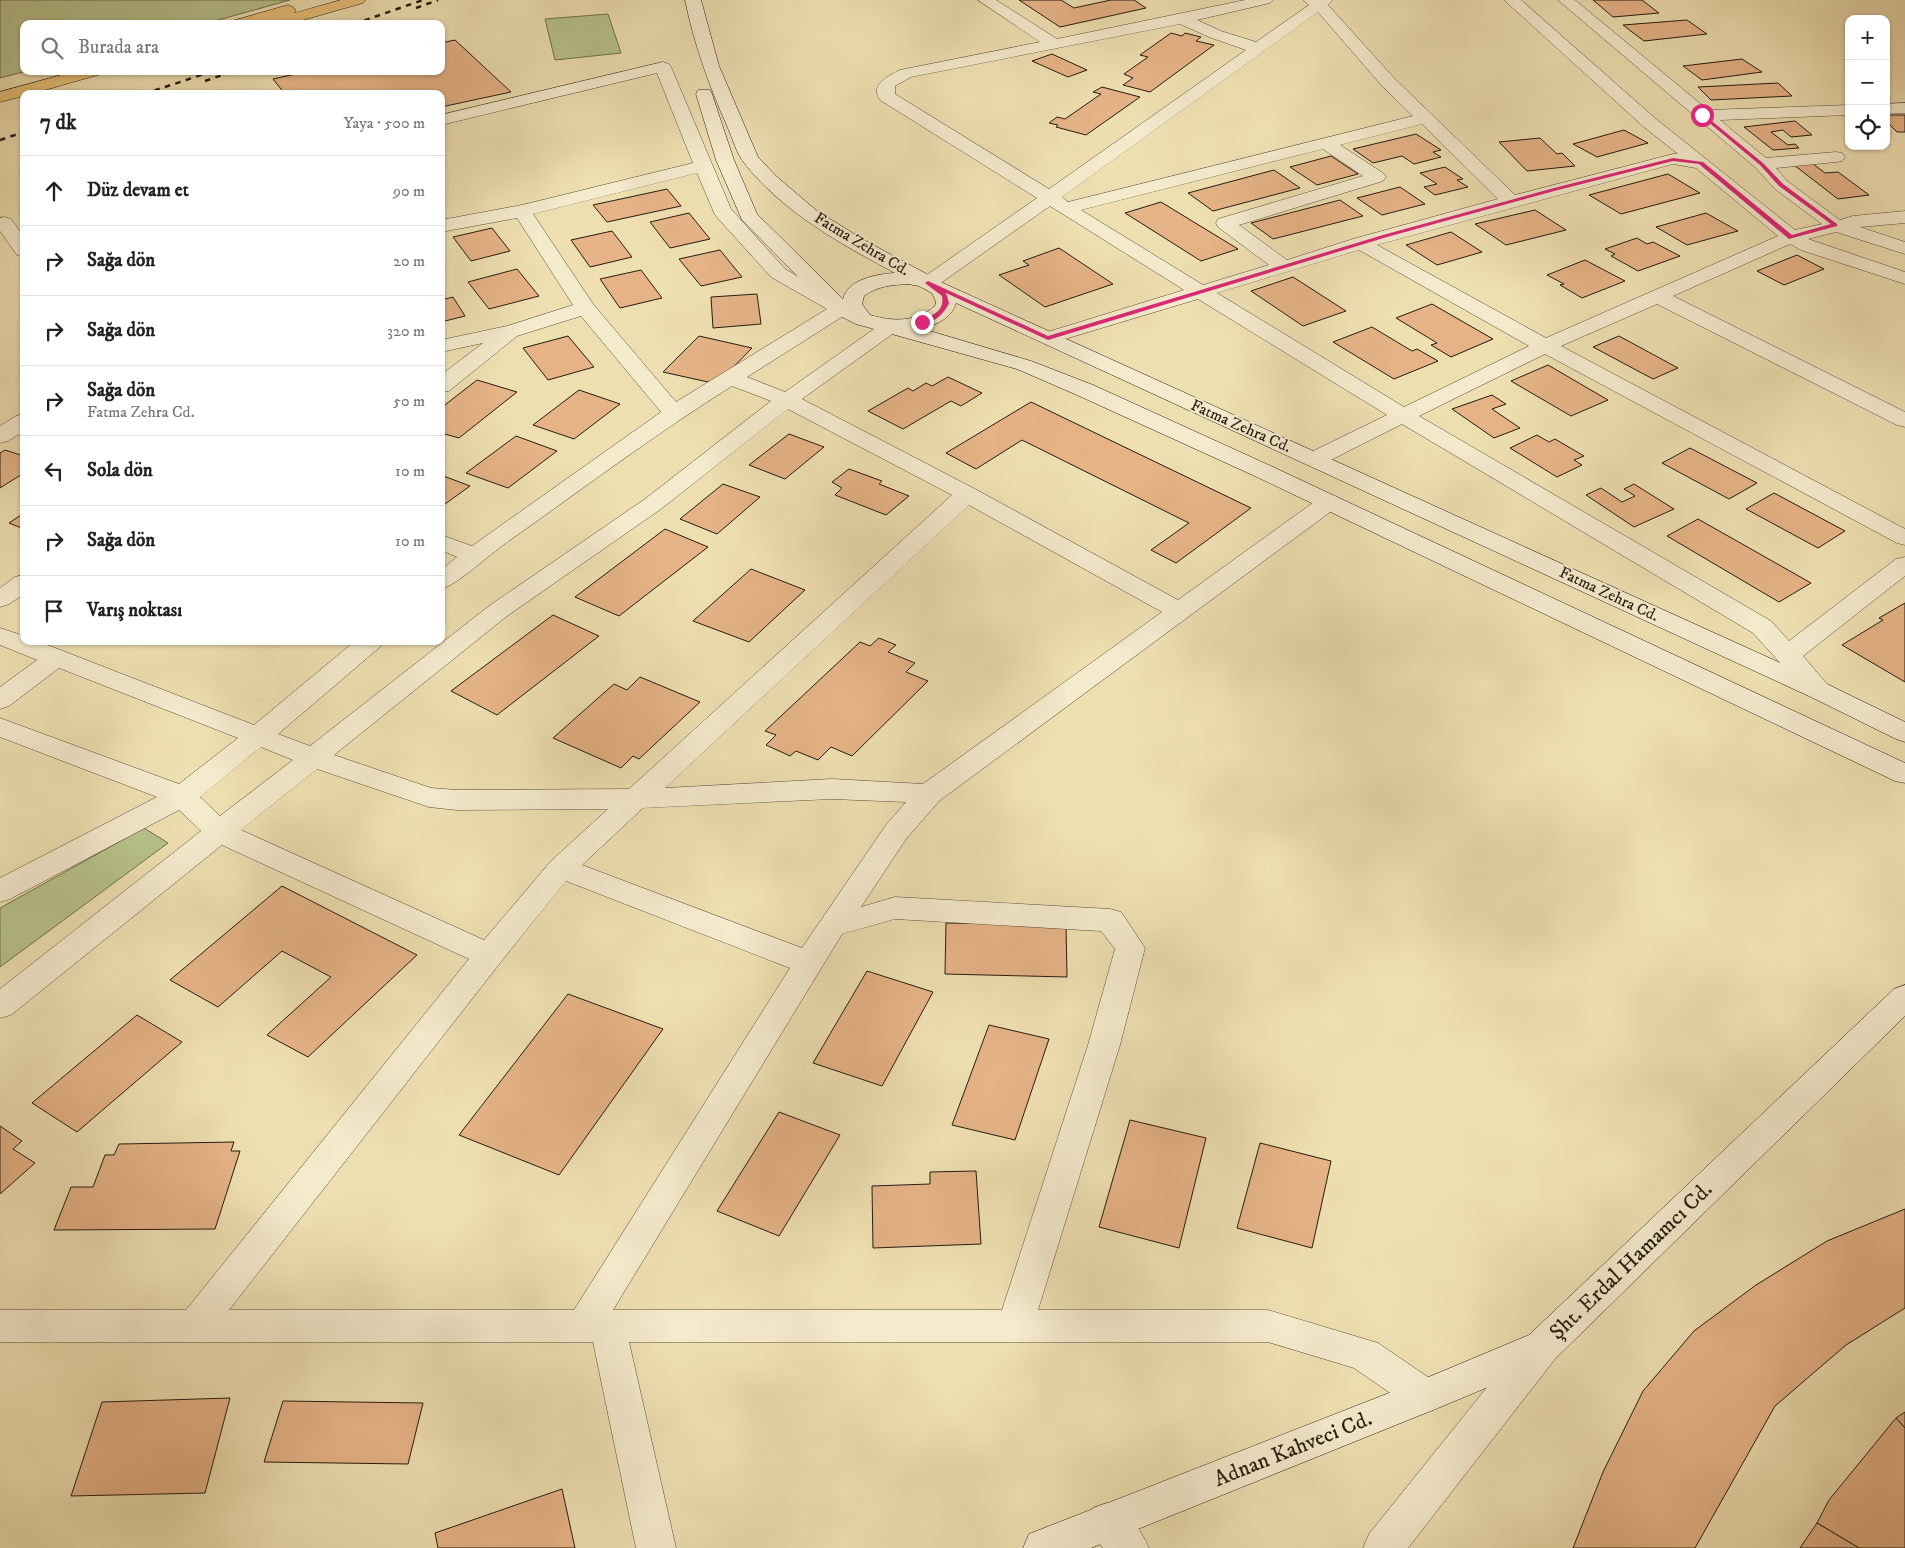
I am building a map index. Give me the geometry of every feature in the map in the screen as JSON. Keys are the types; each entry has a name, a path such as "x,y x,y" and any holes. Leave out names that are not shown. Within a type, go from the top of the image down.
{"main road":[{"path":"252,20 323,0"},
{"path":"286,20 358,0"},
{"path":"0,90 53,75"},
{"path":"26,90 80,75"},
{"path":"0,97 20,92"}],"street":[{"name":"Fatma Zehra Cd.","path":"693,0 698,27 709,63 725,160 749,216 841,309 851,315 875,323 1024,365 1068,383 1329,502 1905,774"},
{"path":"986,0 1053,43"},
{"path":"1265,0 1182,19 906,73 887,84 886,96 1402,415 1762,627 1820,691"},
{"path":"1512,0 1650,123 1791,237 1808,246 1905,278"},
{"path":"1566,0 1762,164 1781,185 1835,225 1905,248"},
{"path":"928,283 1168,114 1318,1 1389,83 1511,201"},
{"path":"1182,19 1215,34 1256,48"},
{"path":"445,119 663,67 722,211 778,273 841,309 674,413 474,554 445,579"},
{"name":"Fatma Zehra Cd.","path":"698,79 750,158 778,189 846,237 928,283 1820,691 1905,733"},
{"path":"1890,109 1905,108"},
{"path":"1702,115 1748,115 1845,110"},
{"path":"1065,208 1426,118"},
{"path":"1283,266 1225,223 1377,177 1326,143"},
{"path":"1762,164 1836,157"},
{"path":"1048,338 1283,266 1511,201 1673,159 1701,163"},
{"path":"445,225 522,211 703,166"},
{"path":"522,211 585,308 674,413"},
{"path":"1314,459 1545,346 1791,237 1835,225 1905,217"},
{"path":"20,219 2,223 20,246"},
{"path":"1360,244 1545,346 1905,538"},
{"path":"0,1006 498,611 653,504 787,400 891,326 922,322 934,317 943,310 946,303 945,295 938,288 928,283 907,278 884,279 859,289 852,296 850,304 854,311 862,318"},
{"path":"1658,296 1905,420"},
{"path":"445,345 512,331 585,308"},
{"path":"445,383 512,331"},
{"path":"731,378 787,400 967,494 1180,611"},
{"path":"0,436 20,424"},
{"path":"195,1326 489,955 561,868 967,494"},
{"path":"656,1548 595,1325 832,926 896,832 929,794 1329,502"},
{"path":"445,543 474,554"},
{"path":"1788,656 1905,564"},
{"path":"0,598 20,585"},
{"path":"0,636 20,644"},
{"path":"22,645 312,757 429,797 457,800 636,799 832,789 929,794"},
{"path":"0,892 182,796 258,736 366,645"},
{"path":"0,700 55,659"},
{"path":"0,727 182,796 218,832 489,955"},
{"path":"561,868 809,963"},
{"path":"832,926 895,908 1110,920 1130,948 1104,1045 1015,1325"},
{"name":"Şht. Erdal Hamamcı Cd.","path":"1383,1548 1542,1347 1905,997"},
{"path":"0,1326 1268,1326 1366,1355 1425,1396"},
{"name":"Adnan Kahveci Cd.","path":"1043,1548 1118,1535 1425,1396 1542,1347"}],"green space":[{"path":"0,0 290,0 218,20 20,20 20,73 0,78"},
{"path":"608,14 621,53 555,60 545,19"},
{"path":"144,828 168,843 0,967 0,908"}],"building":[{"path":"1019,0 1061,0 1074,8 1111,0 1134,0 1146,8 1060,27"},
{"path":"1593,0 1642,0 1659,13 1613,17"},
{"path":"1687,20 1707,34 1644,41 1623,25"},
{"path":"1171,33 1182,36 1185,33 1201,37 1196,41 1214,45 1150,92 1123,85 1133,78 1124,74 1148,57 1140,55"},
{"path":"455,40 511,92 445,106 445,90 282,90 273,79 291,75 445,75 445,42"},
{"path":"1052,54 1087,70 1068,77 1032,61"},
{"path":"1742,59 1762,72 1702,80 1683,66"},
{"path":"1778,83 1792,96 1711,100 1698,87"},
{"path":"1102,87 1140,97 1086,135 1056,127 1058,125 1049,123 1057,117 1065,119 1101,94 1093,92"},
{"path":"1890,115 1905,115 1905,132 1897,132 1890,125"},
{"path":"1795,121 1812,135 1791,137 1783,130 1771,132 1788,145 1795,144 1799,148 1773,150 1744,127"},
{"path":"1624,130 1648,143 1597,157 1573,144"},
{"path":"1416,134 1441,150 1433,152 1441,157 1414,164 1402,156 1373,163 1353,149"},
{"path":"1540,138 1557,154 1562,153 1575,166 1527,171 1499,142"},
{"path":"1331,156 1358,174 1317,185 1290,167"},
{"path":"1812,163 1825,173 1838,172 1869,195 1838,199 1794,165"},
{"path":"1445,167 1463,179 1457,180 1468,187 1435,195 1424,187 1437,184 1420,173"},
{"path":"1274,170 1300,188 1213,211 1188,193"},
{"path":"1668,174 1700,193 1621,214 1589,195"},
{"path":"1400,187 1425,204 1382,215 1357,198"},
{"path":"667,189 681,206 607,222 593,205"},
{"path":"1340,200 1363,216 1273,239 1251,223"},
{"path":"1161,202 1238,249 1201,261 1125,213"},
{"path":"1535,210 1566,230 1506,245 1475,224"},
{"path":"689,213 710,239 670,248 650,222"},
{"path":"1706,213 1738,231 1687,245 1656,227"},
{"path":"492,228 510,251 471,261 453,237"},
{"path":"612,231 632,257 590,267 571,240"},
{"path":"1451,232 1482,252 1437,265 1406,245"},
{"path":"1637,238 1647,244 1653,242 1680,256 1638,271 1611,256 1615,254 1605,249"},
{"path":"1059,248 1113,284 1045,307 999,275 1029,265 1023,261"},
{"path":"720,250 742,277 701,286 679,259"},
{"path":"1797,255 1824,269 1784,285 1757,271"},
{"path":"1585,260 1625,281 1582,298 1560,285 1564,284 1547,275"},
{"path":"517,269 539,296 489,309 468,282"},
{"path":"641,270 662,298 620,308 600,279"},
{"path":"1293,277 1346,311 1303,326 1251,291"},
{"path":"757,294 761,324 713,328 711,297"},
{"path":"453,297 465,316 445,321 445,299"},
{"path":"1432,304 1493,339 1451,357 1431,345 1437,343 1396,318"},
{"path":"1372,327 1412,351 1417,349 1438,361 1394,379 1333,342"},
{"path":"568,336 594,367 548,380 523,348"},
{"path":"699,336 752,348 717,384 663,372"},
{"path":"1619,336 1678,368 1653,379 1593,347"},
{"path":"1548,365 1608,400 1571,416 1511,381"},
{"path":"948,377 982,393 961,406 951,401 903,429 868,411 908,388 913,391 926,383 932,386"},
{"path":"477,380 517,392 459,438 445,434 445,405"},
{"path":"579,390 620,404 574,439 533,425"},
{"path":"1492,395 1506,404 1492,409 1520,428 1494,438 1452,409"},
{"path":"1031,402 1251,508 1176,563 1151,550 1189,523 1022,440 976,469 946,453"},
{"path":"789,434 824,447 785,479 749,465"},
{"path":"1537,435 1549,442 1555,439 1584,456 1574,460 1582,465 1557,477 1510,448"},
{"path":"516,436 557,451 508,488 466,473"},
{"path":"1690,448 1757,483 1729,499 1662,463"},
{"path":"5,450 20,455 20,476 0,488 0,453"},
{"path":"849,469 882,481 879,484 909,496 886,515 835,495 842,488 832,482"},
{"path":"445,477 470,486 445,504"},
{"path":"723,484 760,497 717,534 680,519"},
{"path":"1634,484 1674,509 1634,527 1586,495 1601,488 1622,502 1635,496 1624,489"},
{"path":"1774,493 1845,531 1818,548 1746,509"},
{"path":"20,516 20,527 9,523"},
{"path":"1698,519 1811,583 1779,602 1667,536"},
{"path":"665,529 708,547 619,616 575,597"},
{"path":"751,569 805,590 749,642 693,621"},
{"path":"1905,603 1905,682 1842,645 1883,620 1879,618"},
{"path":"553,615 599,636 497,715 451,691"},
{"path":"879,638 896,645 888,652 915,663 906,672 928,681 852,756 831,747 818,760 796,751 790,756 766,745 776,735 765,731 860,642 870,646"},
{"path":"640,677 700,702 639,759 633,756 621,768 553,738 614,684 627,690"},
{"path":"282,886 417,955 308,1057 267,1035 331,977 282,951 218,1007 170,980"},
{"path":"946,923 1066,925 1067,977 945,974"},
{"path":"867,971 933,992 882,1086 813,1063"},
{"path":"568,994 663,1029 559,1175 459,1135"},
{"path":"137,1015 182,1042 77,1132 32,1103"},
{"path":"989,1025 1049,1039 1015,1140 952,1125"},
{"path":"779,1112 840,1135 779,1236 717,1211"},
{"path":"1130,1120 1206,1138 1179,1248 1099,1227"},
{"path":"0,1126 22,1141 13,1149 35,1163 0,1194"},
{"path":"234,1142 231,1151 240,1151 215,1229 54,1230 71,1187 93,1187 105,1155 114,1155 119,1144"},
{"path":"1260,1143 1331,1161 1312,1248 1237,1228"},
{"path":"976,1171 981,1244 873,1248 872,1186 930,1184 930,1172"},
{"path":"1905,1209 1905,1308 1846,1345 1775,1406 1695,1548 1573,1548 1603,1472 1643,1391 1694,1331 1756,1285 1827,1241"},
{"path":"230,1398 205,1493 71,1496 102,1402"},
{"path":"283,1401 423,1403 408,1464 264,1462"},
{"path":"1905,1412 1905,1428 1896,1418"},
{"path":"1896,1418 1905,1428 1905,1548 1859,1548 1817,1523 1829,1500"},
{"path":"562,1489 575,1548 438,1548 435,1533"},
{"path":"1817,1523 1859,1548 1800,1548"}],"railway":[{"path":"366,20 423,0"},
{"path":"416,8 438,0"},
{"path":"156,90 201,75"},
{"path":"205,81 222,75"},
{"path":"0,140 20,133"}],"route":[{"path":"922,322 934,317 943,310 946,303 945,295 938,288 928,283 1048,338 1385,236 1673,159 1701,163 1791,237 1835,225 1781,185 1762,164 1702,115"}]}
